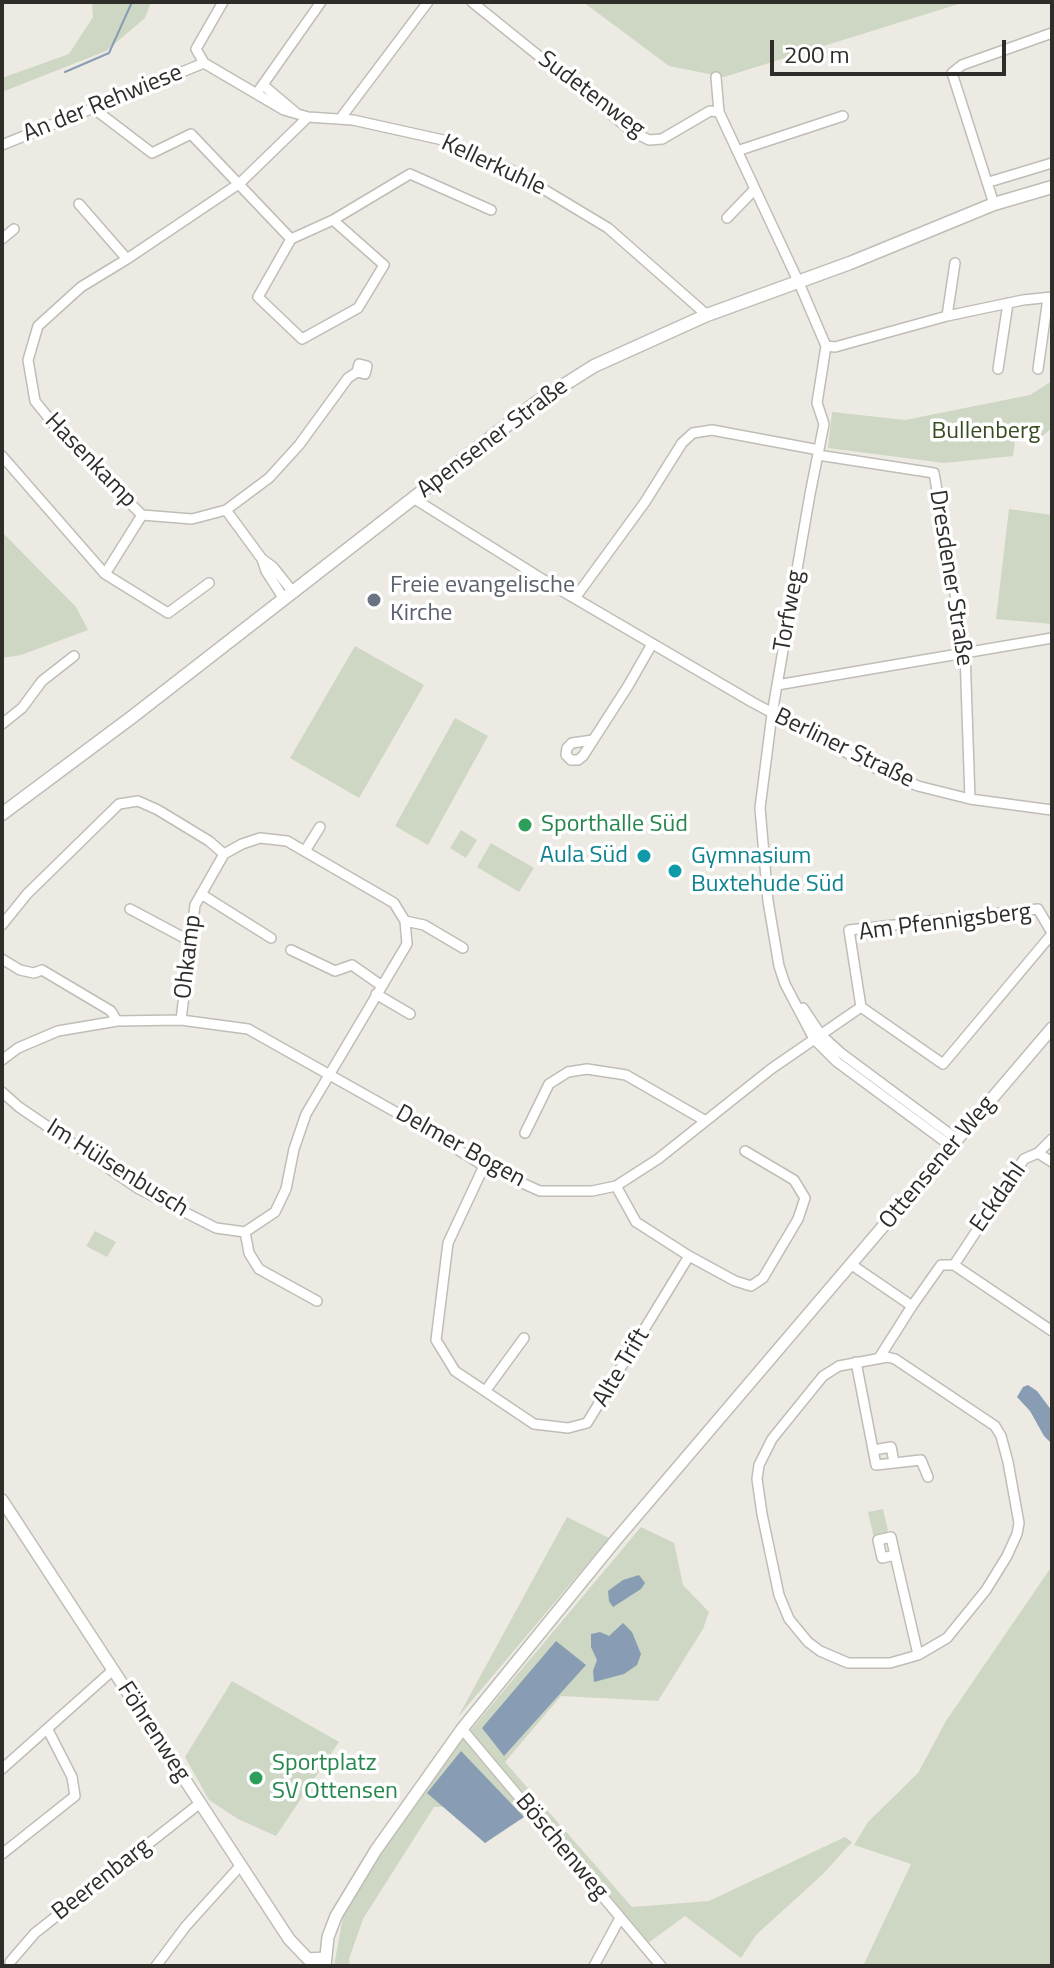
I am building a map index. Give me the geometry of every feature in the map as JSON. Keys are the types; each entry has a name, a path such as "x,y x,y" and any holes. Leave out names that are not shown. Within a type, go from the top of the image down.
{"main road":[{"name":"Apensener Straße","path":"2,814 537,402 594,366 707,315 799,283 994,204 1052,187"}],"street":[{"path":"204,63 196,49 223,2"},
{"path":"260,89 321,2"},
{"path":"340,119 428,2"},
{"name":"Sudetenweg","path":"472,2 633,132 649,140 662,139 675,133 710,111 719,112"},
{"path":"994,204 952,73 962,65 1052,33"},
{"name":"Kellerkuhle","path":"204,63 260,89 284,110 443,140 515,172 608,228 707,315"},
{"name":"An der Rehwiese","path":"2,145 204,63"},
{"path":"716,77 719,112 826,346 835,347 947,316 1050,297 1038,369"},
{"path":"93,108 152,153 191,134 291,239"},
{"name":"Hasenkamp","path":"226,510 192,519 142,515 68,442 35,401 28,360 38,326 81,287 240,183 303,115"},
{"path":"737,151 843,116"},
{"path":"989,182 1052,163"},
{"path":"333,220 384,265 358,308 302,339 258,297 291,239 333,220 410,174 491,210"},
{"path":"727,218 755,189"},
{"path":"79,204 127,259"},
{"path":"2,239 14,229"},
{"path":"947,316 955,263"},
{"path":"998,369 1008,303"},
{"name":"Torfweg","path":"826,346 817,403 824,424 772,714 760,808 768,901 776,946 817,1037 837,1062 955,1144"},
{"path":"288,596 273,567 262,559 226,510 269,478 299,445 348,378 357,372"},
{"path":"575,598 645,502 682,443 693,433 712,430 819,452"},
{"name":"Dresdener Straße","path":"819,452 934,473 965,652 970,799"},
{"path":"2,456 105,574 168,613 209,583"},
{"name":"Berliner Straße","path":"413,498 772,714 902,780 970,799 1052,810"},
{"path":"105,574 142,515"},
{"path":"777,685 1052,638"},
{"path":"593,740 652,644"},
{"path":"2,724 22,708 42,681 74,656"},
{"path":"2,925 27,894 119,804 138,801 209,841 224,854 260,838 287,841 394,903 405,921 407,944 306,1114 294,1149 286,1189 275,1212 245,1232 249,1253 259,1269 317,1301"},
{"path":"305,851 320,827"},
{"name":"Ohkamp","path":"181,1020 195,905 224,854"},
{"name":"Ohkamp","path":"201,894 271,938"},
{"path":"130,909 190,941"},
{"name":"Am Pfennigsberg","path":"1038,909 1052,933 943,1064 861,1007 849,930 1038,909"},
{"path":"405,921 424,925 463,948"},
{"path":"291,950 335,971 352,965 410,1014"},
{"path":"2,959 20,970 34,973 42,970 111,1011 117,1021"},
{"path":"817,1037 861,1007"},
{"name":"Delmer Bogen","path":"2,1060 18,1048 58,1031 117,1021 181,1020 248,1029 484,1166 540,1191 592,1191 616,1186 658,1159 704,1120 817,1037"},
{"name":"Ottensener Weg","path":"325,1962 336,1916 376,1850 462,1729 605,1553 1052,1028"},
{"path":"525,1133 549,1084 568,1072 587,1069 626,1075 704,1120"},
{"name":"Im Hülsenbusch","path":"2,1092 19,1107 139,1189 216,1228 245,1232"},
{"name":"Eckdahl","path":"912,1306 941,1265 954,1265 1024,1159 1038,1153 1052,1139"},
{"path":"616,1186 636,1222 689,1256 735,1281 751,1286 763,1278 798,1219 805,1198 794,1180 745,1151"},
{"path":"1038,1153 1052,1162"},
{"name":"Alte Trift","path":"484,1166 448,1243 436,1340 455,1371 534,1424 568,1428 587,1423 689,1256"},
{"path":"852,1265 912,1306 879,1358"},
{"path":"954,1265 1052,1331"},
{"path":"486,1390 524,1338"},
{"path":"879,1358 895,1359 995,1426 1005,1449 1019,1523 1014,1545 986,1590 947,1638 918,1655 890,1663 848,1663 820,1651 789,1619 765,1529 757,1479 764,1453 780,1428 823,1376 839,1366 879,1358"},
{"path":"856,1362 876,1465 921,1460 928,1477"},
{"path":"874,1450 891,1447 894,1462"},
{"name":"Föhrenweg","path":"2,1500 289,1939 307,1963 325,1962"},
{"path":"891,1537 918,1655"},
{"path":"2,1769 113,1670"},
{"name":"Böschenweg","path":"462,1729 661,1966"},
{"path":"2,1854 75,1796 72,1777 48,1730"},
{"name":"Beerenbarg","path":"10,1962 35,1933 199,1804"},
{"path":"156,1966 186,1926 241,1865"},
{"path":"594,1966 620,1918"}],"green space":[{"path":"92,2 151,2 145,18 106,51 2,92 2,78 69,54 93,17"},
{"path":"583,2 965,2 724,77 669,66"},
{"name":"Bullenberg","path":"1052,381 1052,428 1041,437 1016,434 1013,456 944,463 828,448 832,412 905,420 1030,395"},
{"path":"1009,509 1052,515 1052,624 996,619"},
{"path":"2,532 76,607 88,630 21,655 2,658"},
{"path":"355,646 424,685 359,798 290,758"},
{"path":"455,718 488,736 428,845 395,826"},
{"path":"461,830 477,840 466,858 450,848"},
{"path":"491,843 534,868 519,892 477,867"},
{"path":"95,1231 116,1242 107,1257 86,1246"},
{"path":"883,1509 889,1535 874,1538 868,1512"},
{"path":"567,1517 609,1538 458,1717"},
{"path":"641,1527 674,1543 683,1585 709,1612 703,1629 658,1701 561,1696 505,1762 632,1907 709,1901 845,1837 852,1842 824,1873 756,1935 741,1958 685,1916 644,1946 531,1812 485,1843 447,1807 434,1807 363,1919 349,1959 350,1966 334,1966 343,1917 423,1787"},
{"path":"1052,1566 1052,1966 863,1966 911,1864 854,1845 868,1822 918,1773 946,1721"},
{"name":"Sportplatz SV Ottensen","path":"232,1681 339,1742 276,1836 238,1819 209,1800 185,1757"}],"water":[{"path":"1028,1385 1037,1391 1052,1411 1052,1444 1017,1397"},
{"path":"639,1575 645,1583 641,1589 613,1607 608,1591 623,1580"},
{"path":"623,1623 632,1632 641,1654 637,1665 624,1674 594,1682 593,1671 597,1660 591,1647 591,1634 600,1632 609,1636"},
{"path":"556,1641 586,1665 504,1756 482,1728"},
{"path":"461,1751 524,1817 485,1843 427,1793"}],"waterway":[{"path":"65,72 109,53 132,2"}],"place":[{"name":"Freie evangelische Kirche","path":"374,600"},
{"name":"Sporthalle Süd","path":"525,825"},
{"name":"Aula Süd","path":"644,856"},
{"name":"Gymnasium Buxtehude Süd","path":"675,871"},
{"name":"Sportplatz SV Ottensen","path":"256,1778"}]}
